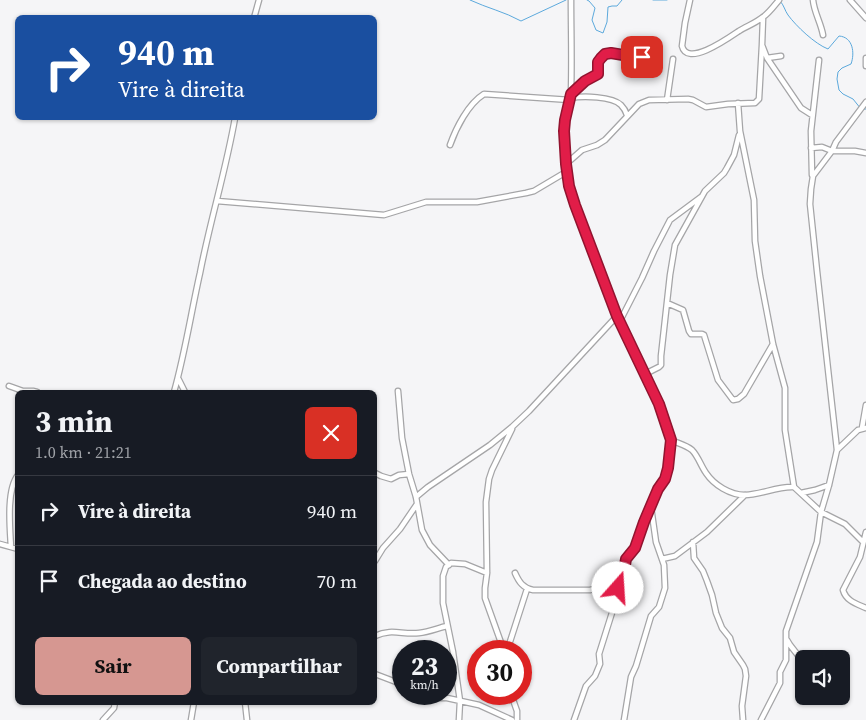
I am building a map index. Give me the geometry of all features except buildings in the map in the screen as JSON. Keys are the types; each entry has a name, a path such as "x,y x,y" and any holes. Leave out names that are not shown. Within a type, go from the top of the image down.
{"street":[{"path":"255,15 259,0"},
{"path":"515,573 519,581 527,589 533,590 590,590 616,580 625,565 626,559 635,548 658,489 665,479 671,440 659,404 617,316 575,205 566,172 564,131 570,97 571,0"},
{"path":"690,0 682,39 682,49 688,53 701,52 712,48 763,18 779,0"},
{"path":"812,0 823,35"},
{"path":"850,0 866,18"},
{"path":"566,164 579,151 598,145 605,140 627,115 644,101 654,99 690,99 706,107 755,103 759,99 763,18"},
{"path":"762,45 767,58 801,108 812,116"},
{"path":"570,97 585,81 598,74 598,62 605,54 656,57"},
{"path":"767,58 781,56"},
{"path":"866,58 866,66"},
{"path":"667,100 673,59"},
{"path":"761,720 780,682 780,672 786,660 788,626 808,573 817,542 821,512 837,450 810,204 812,116 819,60"},
{"path":"450,146 456,128 484,94 585,97 614,101 621,105 627,115"},
{"path":"812,176 866,102"},
{"path":"738,103 740,131 754,200 755,242 773,344 785,388 785,430 794,487"},
{"path":"175,390 235,120"},
{"path":"645,374 661,365 660,356 675,245 709,186 724,173 731,162 740,131"},
{"path":"811,148 822,147 832,151 866,153"},
{"path":"217,201 384,215 426,202 477,202 526,193 534,191 566,172"},
{"path":"620,321 670,220 702,197"},
{"path":"667,303 683,310 691,334 702,334 704,336 718,380 733,400 738,399 744,394 773,344"},
{"path":"416,497 512,428 617,316"},
{"path":"178,378 184,390"},
{"path":"9,386 20,390"},
{"path":"398,391 402,438 409,474 418,504 422,530 430,545 449,564"},
{"path":"837,450 858,430 864,428 866,405"},
{"path":"502,640 485,598 487,573 487,491 492,470 512,428"},
{"path":"671,440 694,452 706,474 721,488 732,493 745,495 794,487 821,512 844,524 863,542"},
{"path":"377,475 391,479 409,474"},
{"path":"11,547 9,509 15,478"},
{"path":"801,492 814,490 829,484"},
{"path":"662,559 675,556 707,532 745,495"},
{"path":"377,558 418,504"},
{"path":"624,720 631,677 651,616 659,607 664,594 664,565 656,542 651,507"},
{"path":"866,532 860,557 843,590 847,598 866,608"},
{"path":"693,542 694,558 707,581 719,621 730,638 734,652 745,670 742,706 743,720"},
{"path":"0,544 15,548"},
{"path":"460,720 460,701 453,652 443,603 442,582 444,570 449,564 455,563 465,564 487,573"},
{"path":"574,720 586,686 595,676 600,664 599,654 616,600 618,588 616,580"},
{"path":"510,640 527,589"},
{"path":"377,635 390,631 419,633 447,626"},
{"path":"786,638 795,651"},
{"path":"377,675 392,680"},
{"path":"457,700 479,705 512,720"},
{"path":"103,720 115,705"},
{"path":"190,719 193,705"},
{"path":"244,705 247,720"},
{"path":"515,705 517,720"}],"waterway":[{"path":"470,0 521,21 566,0"},
{"path":"587,0 595,8 592,20 596,30 603,33 607,22 608,7 617,6 622,0"},
{"path":"653,0 667,0"},
{"path":"780,1 796,24 823,47 828,49 839,36 844,37 850,42 853,51 852,60 851,64 838,72 839,90 853,99 861,109 866,109"}],"route":[{"path":"618,588 616,580 625,565 626,559 635,548 658,489 665,479 671,440 659,404 617,316 575,205 566,172 564,131 571,94 585,81 598,74 598,62 603,55 608,53 642,57"}]}
